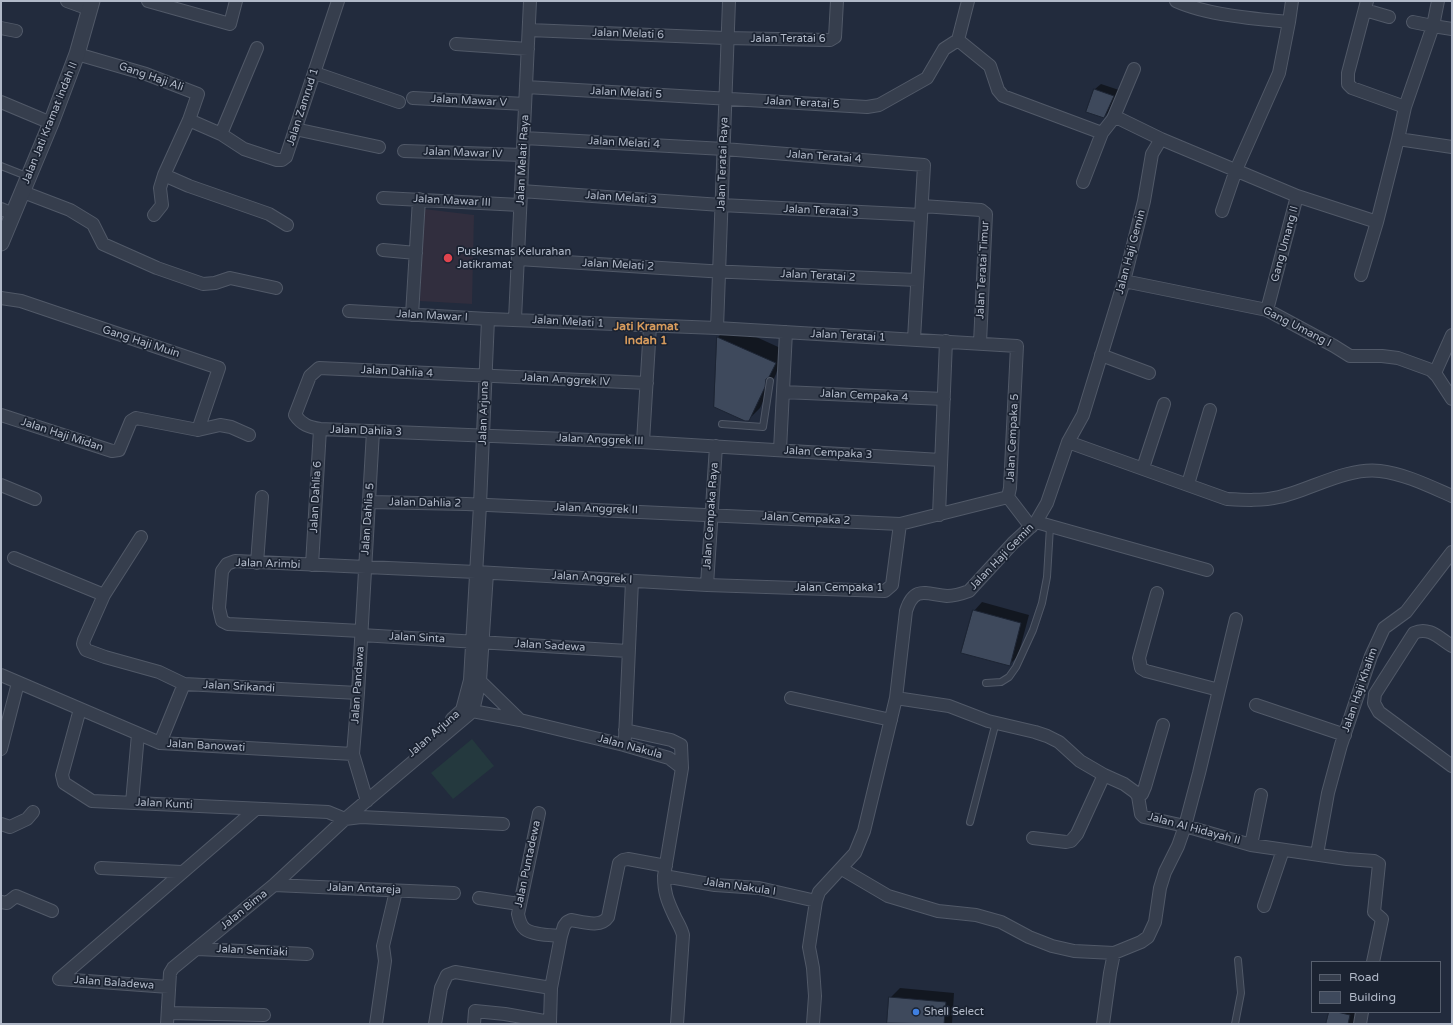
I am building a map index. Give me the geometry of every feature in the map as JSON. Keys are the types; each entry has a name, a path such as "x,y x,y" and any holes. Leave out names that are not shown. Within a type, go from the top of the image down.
{"street":[{"path":"67,1 91,5"},
{"path":"148,1 230,24 236,1"},
{"name":"Jalan Zamrud 1","path":"189,120 221,134 244,149 277,160 282,160 286,157 338,1"},
{"name":"Jalan Melati Raya","path":"515,319 530,1"},
{"name":"Jalan Teratai Raya","path":"717,328 729,1"},
{"name":"Jalan Teratai 6","path":"728,38 830,40 835,37 837,1"},
{"path":"968,1 958,40 990,66 998,90 1003,96 1102,133"},
{"path":"1176,1 1188,6 1226,14 1289,22"},
{"path":"1222,211 1236,170 1279,73 1292,1"},
{"path":"1360,275 1377,222 1405,108 1433,26 1438,1"},
{"name":"Jalan Jati Kramat Indah II","path":"1,243 7,211 23,192 77,54 91,5"},
{"path":"1389,17 1366,5 1348,73 1348,84 1352,88 1405,108"},
{"path":"1413,22 1452,29"},
{"path":"1,28 16,31"},
{"name":"Jalan Melati 6","path":"529,30 728,38"},
{"name":"Jalan Teratai 5","path":"726,99 867,106 879,105 927,78 944,49 958,40"},
{"path":"456,44 528,49"},
{"path":"221,134 257,48"},
{"name":"Gang Haji Ali","path":"77,54 146,74 198,94 189,120"},
{"path":"1083,182 1102,133 1113,119 1134,69"},
{"path":"314,73 399,102"},
{"name":"Jalan Melati 5","path":"526,87 726,99"},
{"name":"Jalan Mawar V","path":"413,98 525,104"},
{"path":"1,102 51,123"},
{"path":"1113,119 1120,119 1161,139 1236,170"},
{"path":"154,215 162,205 160,188 164,175 189,120"},
{"path":"295,129 379,147"},
{"name":"Jalan Melati 4","path":"524,138 724,149"},
{"name":"Jalan Haji Gemin","path":"813,1024 815,996 814,968 809,947 818,892 855,853 864,831 896,698 906,611 909,602 916,594 926,592 948,596 959,595 969,591 1033,525 1047,503 1068,442 1083,415 1124,281 1144,201 1152,154 1161,139"},
{"path":"1398,139 1452,147"},
{"name":"Jalan Teratai 4","path":"724,149 924,165 922,211"},
{"name":"Jalan Mawar IV","path":"404,151 523,155"},
{"name":"Gang Umang II","path":"1236,170 1297,196 1267,310"},
{"path":"164,175 190,186 269,214 287,226"},
{"name":"Jalan Melati 3","path":"521,191 722,205"},
{"path":"23,192 70,210 92,224 103,244 157,268 203,284 215,283 230,278 276,288"},
{"path":"1297,196 1377,222"},
{"name":"Jalan Mawar III","path":"383,198 520,205"},
{"path":"412,315 419,199"},
{"name":"Jalan Teratai 3","path":"722,205 922,211"},
{"name":"Jalan Teratai Timur","path":"922,211 981,210 986,214 980,343"},
{"path":"914,339 922,211"},
{"path":"383,250 416,253"},
{"name":"Jalan Melati 2","path":"518,259 719,271"},
{"name":"Jalan Teratai 2","path":"719,271 917,280"},
{"name":"Gang Umang I","path":"1124,281 1267,310 1350,356 1382,356 1398,358 1424,367 1434,373 1452,399"},
{"name":"Gang Haji Muin","path":"1,298 21,301 219,368 198,430"},
{"name":"Jalan Mawar I","path":"349,312 515,319"},
{"name":"Jalan Arjuna","path":"355,811 366,797 468,710 475,680 482,572 480,505 488,319"},
{"name":"Jalan Melati 1","path":"515,319 717,328"},
{"path":"643,442 650,326"},
{"name":"Jalan Teratai 1","path":"717,328 980,343"},
{"path":"780,450 786,332"},
{"path":"1434,373 1452,335"},
{"path":"900,524 939,515 946,341"},
{"name":"Jalan Cempaka 5","path":"939,515 1008,497 1010,488 1017,346 980,343"},
{"path":"1101,355 1149,373"},
{"name":"Jalan Dahlia 4","path":"310,376 319,368 486,376"},
{"name":"Jalan Dahlia 3","path":"310,376 295,415 300,422 307,426 320,429 484,435"},
{"name":"Jalan Anggrek IV","path":"486,376 647,383"},
{"name":"Jalan Cempaka 4","path":"783,392 944,399"},
{"path":"1143,468 1164,404"},
{"path":"1188,484 1210,410"},
{"name":"Jalan Haji Midan","path":"1,415 112,451 119,450 131,421 136,418 198,430"},
{"path":"198,430 220,425 231,427 249,435"},
{"name":"Jalan Dahlia 6","path":"312,565 320,429"},
{"name":"Jalan Dahlia 5","path":"373,431 365,567 482,572"},
{"name":"Jalan Anggrek III","path":"484,435 716,446"},
{"path":"1068,442 1227,499 1253,500 1280,497 1326,481 1360,472 1379,471 1415,480 1452,496"},
{"name":"Jalan Cempaka 3","path":"716,446 941,460"},
{"name":"Jalan Cempaka Raya","path":"707,585 716,446"},
{"path":"1,486 35,499"},
{"path":"257,563 262,497"},
{"path":"1008,497 1033,525 1050,527 1207,570"},
{"name":"Jalan Dahlia 2","path":"370,502 480,505"},
{"name":"Jalan Anggrek II","path":"480,505 711,514"},
{"name":"Jalan Cempaka 2","path":"711,514 900,524"},
{"name":"Jalan Cempaka 1","path":"707,585 885,590 892,585 900,524"},
{"path":"141,537 104,595 83,644 86,650 105,658 159,672 184,684 160,743"},
{"name":"Jalan Haji Khalim","path":"1317,854 1328,793 1371,656 1384,628 1406,612 1452,552"},
{"path":"14,558 104,595"},
{"name":"Jalan Arimbi","path":"361,633 228,624 222,621 219,608 222,571 227,564 235,562 365,567"},
{"name":"Jalan Pandawa","path":"365,567 353,754 366,797"},
{"name":"Jalan Anggrek I","path":"482,572 707,585"},
{"path":"624,745 626,730 632,581"},
{"path":"1157,593 1139,658 1141,668 1146,671 1219,690"},
{"path":"842,868 888,896 938,911 976,915 1001,922 1029,937 1052,946 1074,951 1114,953 1141,942 1152,932 1163,878 1178,846 1185,826 1236,619"},
{"path":"1452,646 1428,631 1421,630 1414,633 1374,694 1374,703 1379,712 1452,766"},
{"name":"Jalan Sinta","path":"361,633 477,642"},
{"name":"Jalan Sadewa","path":"477,642 628,651"},
{"name":"Jalan Banowati","path":"1,675 160,743 353,754"},
{"path":"475,680 520,720"},
{"path":"1,749 18,683"},
{"name":"Jalan Srikandi","path":"184,684 358,693"},
{"path":"791,698 890,720"},
{"path":"896,698 949,706 996,722 1047,736 1059,742 1080,761 1104,775 1124,784 1138,796 1142,794 1146,787 1163,725"},
{"path":"1256,705 1345,735"},
{"name":"Jalan Kunti","path":"80,709 62,775 64,783 92,801 328,812 345,819"},
{"name":"Jalan Nakula","path":"468,710 520,720 624,745 669,758 682,768"},
{"name":"Jalan Nakula","path":"626,730 671,740 681,745 682,768"},
{"path":"132,803 138,734"},
{"path":"678,1024 683,935 682,928 674,915 664,890 665,871 682,768"},
{"path":"1033,838 1066,842 1071,841 1076,834 1104,775"},
{"path":"1251,845 1261,795"},
{"name":"Jalan Al Hidayah II","path":"1138,796 1139,810 1144,817 1185,826 1251,845 1374,861 1379,864 1374,912 1382,919 1373,961"},
{"path":"101,868 182,872 256,809"},
{"name":"Jalan Bima","path":"168,1018 170,973 173,968 274,885 355,811"},
{"path":"1,824 10,827 27,819 33,812"},
{"name":"Jalan Puntadewa","path":"539,813 518,914 524,929 530,932 561,936"},
{"path":"345,819 361,817 503,824"},
{"path":"1264,906 1283,850"},
{"name":"Jalan Nakula I","path":"561,936 564,926 571,920 596,923 606,921 619,863 628,859 715,885 760,888 816,901"},
{"name":"Jalan Baladewa","path":"169,987 59,979 182,872"},
{"name":"Jalan Antareja","path":"274,885 454,893"},
{"path":"376,1024 385,961 383,946 396,891"},
{"path":"1,902 7,903 16,896 52,910"},
{"path":"479,898 520,904"},
{"path":"474,1024 475,1011 504,1014 550,1023 551,988 561,936"},
{"name":"Jalan Sentiaki","path":"196,948 307,954"},
{"path":"1103,1024 1114,953"},
{"path":"435,1024 441,988 447,975 455,972 551,988"},
{"path":"1360,1024 1362,1013"},
{"path":"168,1018 264,1015"}],"lane":[{"path":"1,166 29,177"},
{"path":"722,424 763,427 768,405 770,381"},
{"path":"768,405 783,405"},
{"path":"986,684 1001,682 1009,677 1016,667 1033,630 1042,603 1047,577 1050,527"},
{"path":"970,822 996,722"},
{"path":"1235,1024 1240,993 1238,960"}],"shaded area":[{"name":"Puskesmas Kelurahan Jatikramat","path":"424,209 474,215 472,304 420,301"}],"green space":[{"path":"472,739 494,766 453,799 431,773"}],"building":[{"path":"1094,89 1114,96 1104,118 1086,112"},
{"path":"717,337 776,363 769,377 766,379 765,387 749,421 745,421 714,407"},
{"path":"973,610 1021,623 1010,666 961,653"},
{"name":"Shell Select","path":"889,997 946,1002 944,1024 887,1023"},
{"path":"1329,1013 1350,1015 1348,1024 1326,1024"}],"place":[{"name":"Puskesmas Kelurahan Jatikramat","path":"448,258"},
{"name":"Shell Select","path":"916,1012"}],"district":[{"name":"Jati Kramat Indah 1","path":"646,334"}]}
